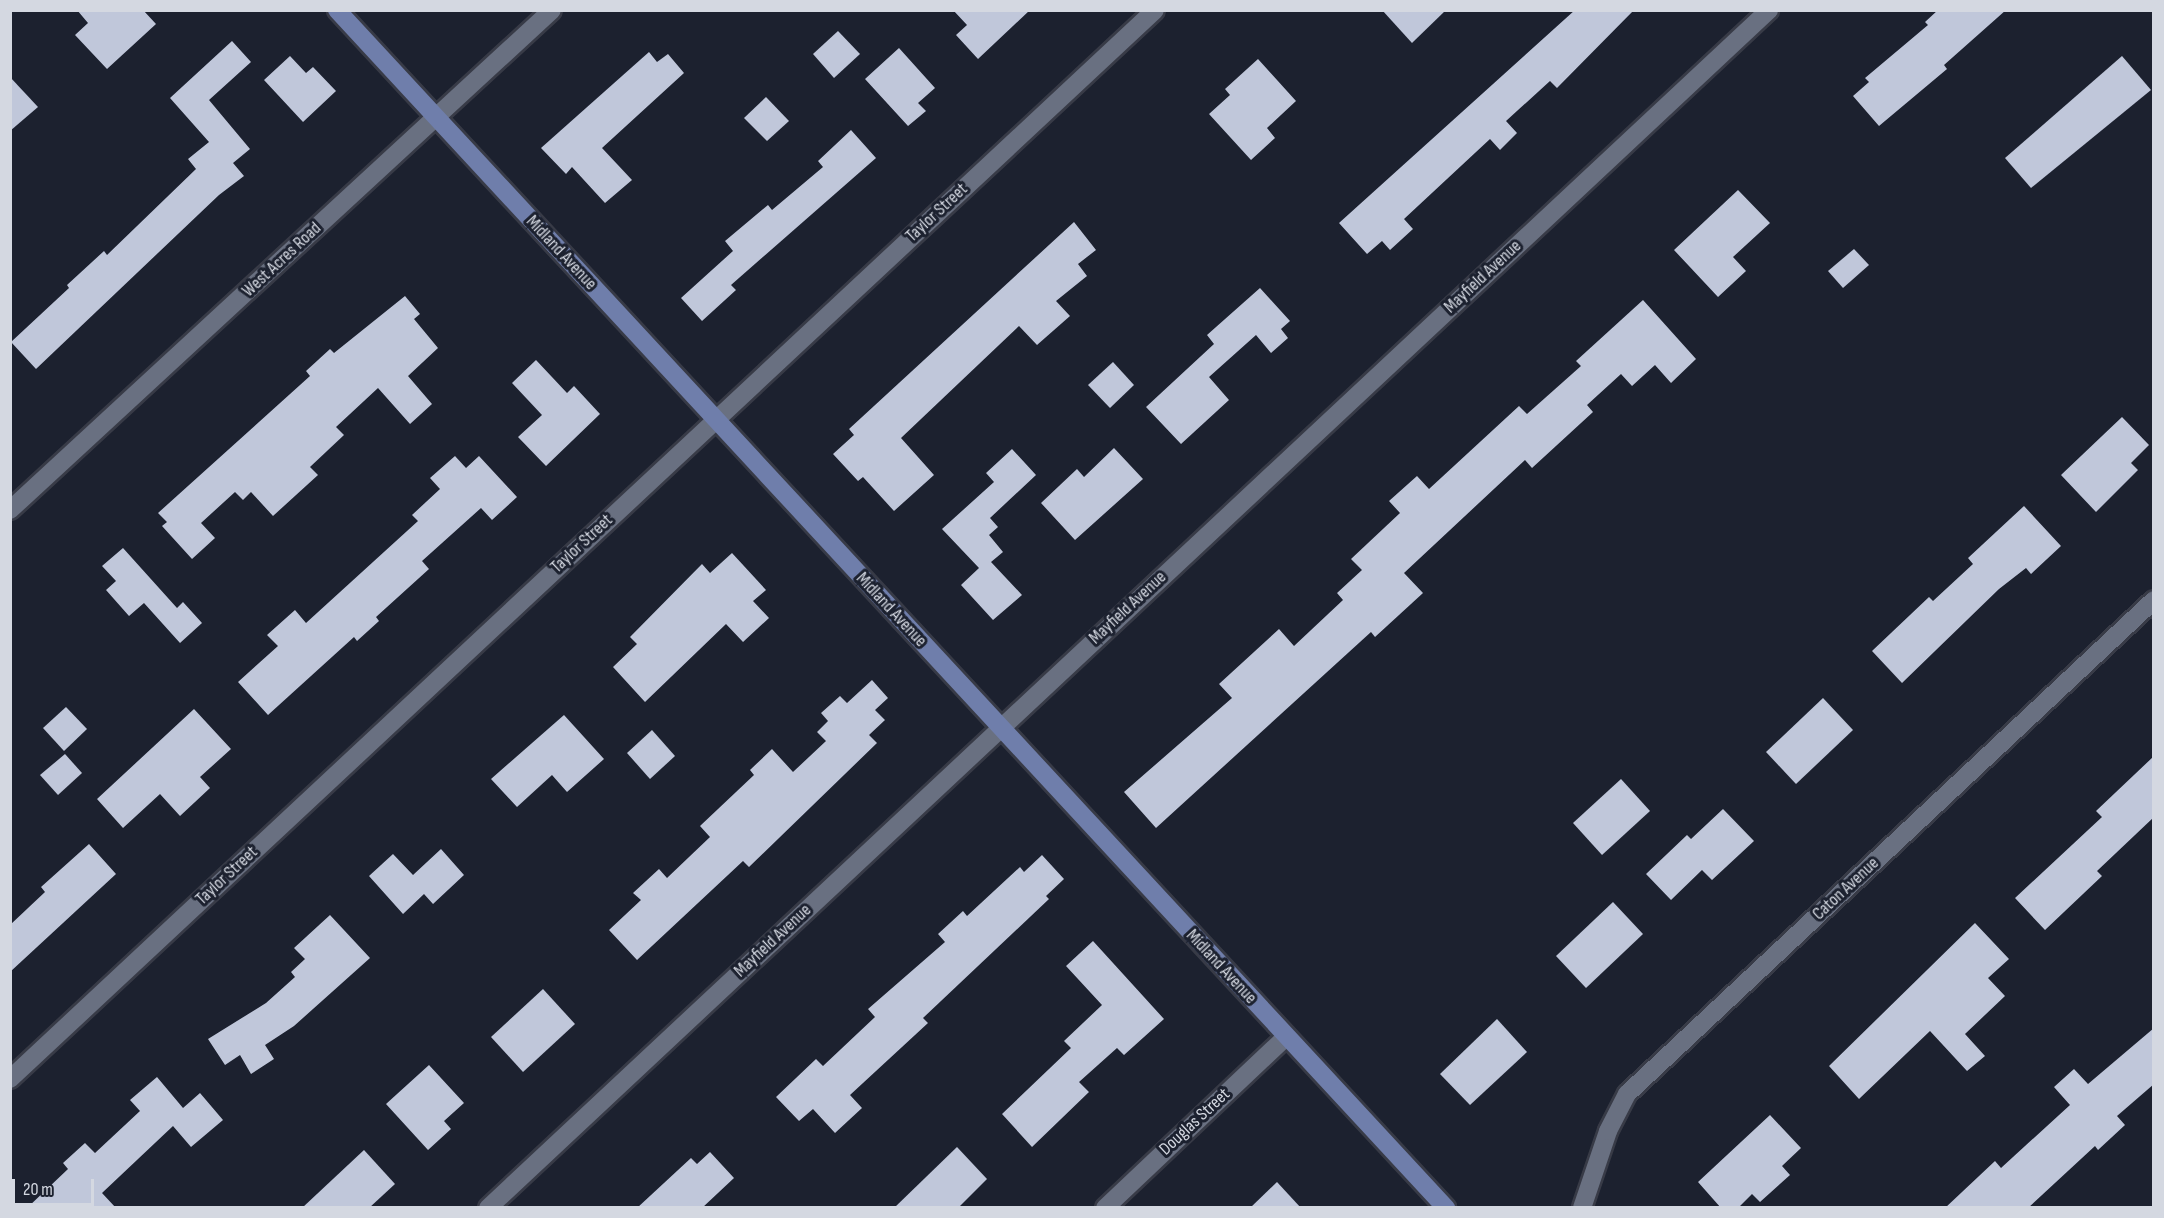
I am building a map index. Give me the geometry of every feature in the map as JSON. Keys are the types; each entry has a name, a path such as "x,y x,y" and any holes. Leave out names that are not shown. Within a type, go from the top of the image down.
{"main road":[{"name":"Midland Avenue","path":"337,10 1446,1208"}],"street":[{"name":"West Acres Road","path":"10,510 552,10"},
{"name":"Taylor Street","path":"10,1079 1155,10"},
{"name":"Mayfield Avenue","path":"488,1208 1769,10"},
{"name":"Caton Avenue","path":"1582,1208 1608,1131 1628,1094 2154,600"},
{"name":"Douglas Street","path":"1105,1208 1286,1037"}],"building":[{"path":"77,10 143,10 156,24 107,69 75,35 88,23"},
{"path":"953,10 1030,10 978,59 956,35 967,25"},
{"path":"1382,10 1446,10 1412,43"},
{"path":"1575,10 1634,10 1557,88 1550,81 1506,121 1517,133 1500,150 1490,139 1404,219 1413,229 1390,250 1382,241 1367,254 1339,223"},
{"path":"1938,10 2006,10 1944,65 1947,69 1879,126 1853,96 1869,82 1865,78 1928,25 1925,22"},
{"path":"838,31 860,54 834,78 813,54"},
{"path":"232,41 251,62 209,100 250,149 233,163 244,176 219,195 36,369 11,342 69,288 67,285 104,251 107,255 196,169 188,159 209,142 170,98"},
{"path":"899,48 935,88 918,103 926,111 908,126 865,79"},
{"path":"649,52 657,62 668,54 684,73 602,148 632,180 605,203 572,167 566,174 541,148"},
{"path":"290,56 306,73 313,67 336,91 303,122 264,80"},
{"path":"2122,56 2151,90 2031,188 2005,158"},
{"path":"1258,59 1296,101 1267,128 1275,138 1251,160 1209,114 1230,95 1225,89"},
{"path":"10,77 38,107 10,131"},
{"path":"766,97 789,121 767,141 744,118"},
{"path":"851,130 876,158 731,285 736,290 702,321 681,298 733,251 725,241 768,205 772,210 823,167 818,161"},
{"path":"1738,190 1770,223 1733,257 1746,271 1718,297 1674,250"},
{"path":"1074,222 1096,250 1078,264 1087,276 1056,301 1070,316 1037,345 1019,326 901,438 934,475 894,511 863,477 858,481 833,454 854,435 849,429"},
{"path":"1854,249 1869,265 1843,288 1828,271"},
{"path":"1260,288 1290,321 1281,329 1288,338 1271,353 1256,335 1209,377 1229,400 1181,444 1146,407 1214,344 1207,335"},
{"path":"405,296 420,314 414,319 438,348 408,376 432,404 410,424 378,388 336,427 344,435 310,467 318,475 273,516 251,492 243,500 235,492 201,523 215,538 192,559 162,526 167,522 158,513 310,376 306,371 330,349 334,353"},
{"path":"1643,300 1696,359 1671,383 1655,365 1632,386 1621,374 1587,405 1593,412 1532,468 1525,460 1404,573 1423,593 1375,637 1371,632 1156,828 1124,792 1232,698 1219,684 1279,629 1294,646 1343,600 1337,593 1362,570 1351,559 1400,513 1389,501 1417,476 1429,489 1519,406 1527,414 1581,366 1576,361"},
{"path":"536,360 567,393 574,386 600,414 546,466 518,437 542,415 512,383"},
{"path":"1113,362 1134,385 1110,408 1088,385"},
{"path":"2122,417 2149,445 2131,463 2138,470 2096,512 2061,475"},
{"path":"1114,448 1143,479 1075,540 1041,503 1077,469 1084,477"},
{"path":"1012,449 1036,475 990,518 998,527 989,535 1003,552 991,562 1022,595 993,620 961,585 979,568 942,529 994,482 986,473"},
{"path":"455,456 466,468 479,456 517,497 492,520 481,508 422,561 429,569 376,617 379,621 357,641 354,637 268,715 238,682 278,646 267,635 295,610 306,623 418,521 412,515 440,489 430,478"},
{"path":"2024,506 2061,546 2031,574 2026,568 1999,589 1902,683 1872,651 1929,597 1933,601 1973,564 1968,558"},
{"path":"123,548 177,608 183,602 202,623 180,643 144,603 129,616 106,590 116,581 102,566"},
{"path":"732,553 766,590 753,601 769,618 743,642 726,624 645,702 613,667 637,644 630,637 702,564 710,573"},
{"path":"872,680 888,698 875,710 885,720 869,735 877,743 749,867 743,861 637,960 609,930 641,900 633,893 659,869 667,878 710,837 700,826 754,775 750,770 772,749 793,772 826,741 817,732 828,721 821,713 840,696 847,703"},
{"path":"1823,698 1853,730 1796,784 1766,752"},
{"path":"66,707 87,729 64,751 43,728"},
{"path":"194,709 231,749 200,777 210,788 180,816 160,794 123,828 97,799"},
{"path":"564,715 604,759 567,792 552,775 517,807 491,779"},
{"path":"652,730 675,756 650,779 627,753"},
{"path":"65,754 82,773 58,795 40,775"},
{"path":"2154,756 2154,817 2097,871 2102,876 2045,930 2015,898 2102,817 2096,811"},
{"path":"1621,779 1650,811 1602,855 1573,823"},
{"path":"1723,809 1754,841 1712,880 1702,870 1671,900 1646,874 1687,835 1691,839"},
{"path":"89,844 116,874 10,972 10,925 45,892 41,887"},
{"path":"441,849 464,875 433,904 424,894 403,914 369,876 393,854 413,875"},
{"path":"1042,855 1064,879 1046,896 1049,899 923,1018 928,1023 850,1095 862,1108 835,1133 813,1109 799,1121 776,1097 816,1059 823,1066 875,1017 868,1009 945,942 938,934 963,911 967,916 1020,867 1024,872"},
{"path":"1613,902 1643,934 1586,988 1556,956"},
{"path":"330,915 370,958 294,1026 265,1045 274,1059 251,1074 240,1055 225,1065 208,1039 266,1003 295,977 291,972 305,959 294,948"},
{"path":"1975,923 2009,959 1988,978 2005,996 1965,1034 1985,1056 1967,1071 1930,1031 1859,1099 1829,1066"},
{"path":"1093,941 1164,1019 1124,1055 1117,1048 1079,1082 1089,1092 1032,1147 1002,1114 1071,1048 1064,1041 1102,1005 1066,966"},
{"path":"543,989 575,1024 523,1072 491,1037"},
{"path":"1497,1019 1527,1052 1470,1105 1440,1074"},
{"path":"2154,1028 2154,1084 2117,1116 2125,1125 2098,1150 2095,1146 2028,1208 1945,1208 1995,1161 2001,1168 2070,1105 2054,1087 2074,1069 2088,1084"},
{"path":"429,1065 464,1103 444,1121 451,1129 428,1150 386,1104"},
{"path":"157,1077 183,1108 200,1093 223,1120 191,1147 173,1126 102,1193 116,1208 27,1208 68,1169 63,1163 85,1143 95,1153 140,1111 130,1100"},
{"path":"1770,1115 1801,1148 1782,1166 1790,1175 1760,1202 1752,1194 1738,1208 1721,1208 1698,1182"},
{"path":"957,1147 987,1179 958,1208 894,1208"},
{"path":"364,1150 395,1184 369,1208 302,1208"},
{"path":"710,1152 734,1178 702,1208 637,1208 691,1158 697,1164"},
{"path":"1277,1182 1301,1208 1250,1208"}]}
